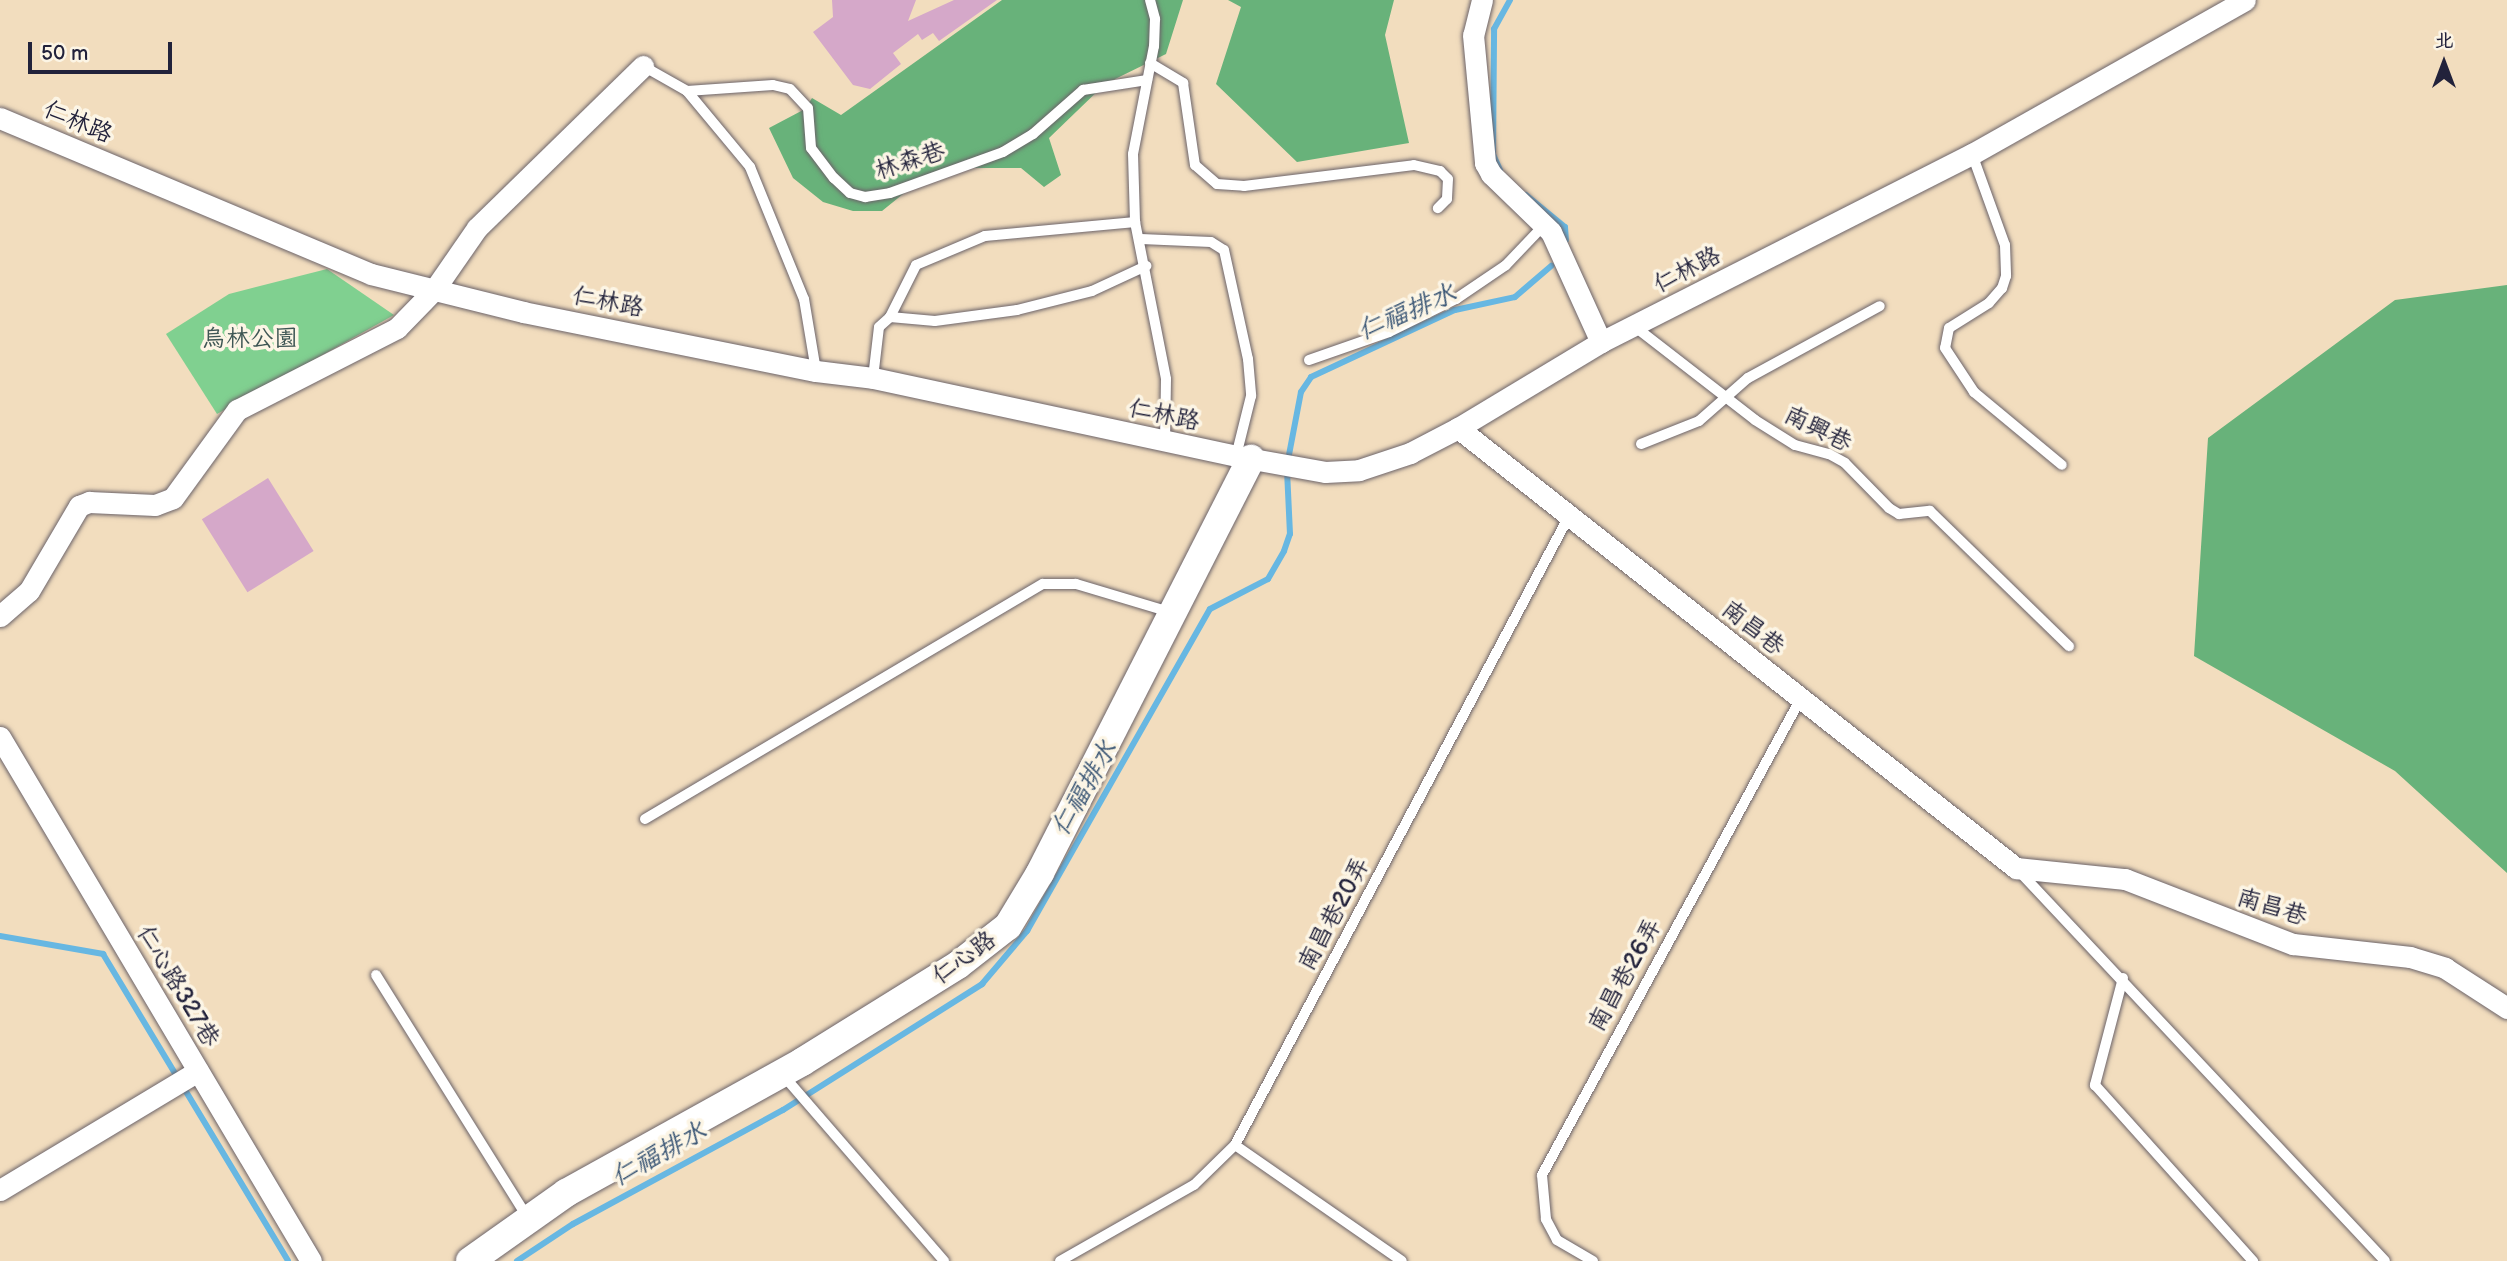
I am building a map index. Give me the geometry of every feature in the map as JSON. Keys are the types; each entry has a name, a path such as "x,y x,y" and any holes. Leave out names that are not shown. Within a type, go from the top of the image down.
{"street":[{"path":"1482,0 1473,35 1485,163 1491,174 1545,224 1601,342"},
{"name":"仁林路","path":"0,118 371,274 434,290 816,371 873,378 1253,460 1304,468 1359,470 1409,453 1458,428 1601,342 1972,154 2245,0"},
{"path":"0,615 29,591 79,506 89,502 155,505 173,498 237,410 397,328 434,290 477,228 643,66"},
{"name":"南昌巷","path":"1458,428 2016,868 2125,879 2292,944 2410,957 2445,968 2507,1008"},
{"name":"仁心路","path":"470,1261 566,1193 790,1082 958,965 1009,926 1253,460"},
{"name":"仁心路327巷","path":"0,737 186,1079 311,1261"},
{"path":"0,1190 186,1079"}],"lane":[{"path":"1150,0 1155,19 1150,64 1133,154 1135,222 1141,239 1167,379 1165,442"},
{"path":"1150,64 1183,83 1195,165 1217,184 1244,186 1414,165 1440,171 1448,178 1447,199 1438,208"},
{"path":"643,66 687,91 750,167 804,299 816,371"},
{"name":"林森巷","path":"687,91 773,85 790,89 807,108 811,148 834,178 850,192 865,197 890,193 1003,152 1033,134 1083,90 1147,80"},
{"path":"1972,154 2005,245 2006,276 2002,288 1989,303 1949,328 1945,348 1975,392 2062,465"},
{"path":"873,378 879,327 890,317 916,264 985,236 1135,222"},
{"path":"1310,360 1389,332 1456,299 1506,265 1545,224"},
{"path":"1141,239 1211,242 1224,250 1248,359 1253,460"},
{"path":"890,317 935,321 1017,310 1092,290 1146,266"},
{"path":"1641,444 1699,421 1748,378 1880,306"},
{"name":"南興巷","path":"1634,326 1726,398 1795,445 1829,453 1845,463 1899,514 1930,511 2069,646"},
{"name":"南昌巷20弄","path":"1060,1261 1194,1185 1235,1145 1569,516"},
{"path":"645,820 1043,584 1076,584 1173,613"},
{"name":"南昌巷26弄","path":"1593,1261 1557,1240 1543,1209 1542,1175 1801,698"},
{"name":"南昌巷","path":"2016,868 2123,978 2385,1261"},
{"path":"376,975 529,1221"},
{"path":"2123,978 2095,1085 2253,1261"},
{"path":"790,1082 944,1261"},
{"path":"1235,1145 1402,1261"}],"green space":[{"path":"1002,0 1183,0 1166,54 1105,84 1049,138 1061,175 1044,187 1021,168 965,168 924,177 882,211 853,211 823,202 793,178 769,128 805,109 812,98 841,115"},
{"path":"1228,0 1394,0 1385,35 1409,143 1297,162 1216,84 1241,7"},
{"name":"烏林公園","path":"327,269 394,315 217,414 166,334 229,294"},
{"path":"2507,285 2507,873 2395,771 2194,656 2208,438 2395,300"}],"building":[{"path":"832,0 916,0 908,21 954,0 997,0 939,41 933,33 922,40 918,34 893,53 901,64 870,89 853,85 813,32 833,17"},
{"path":"268,478 314,551 247,592 202,519"}],"waterway":[{"name":"仁福排水","path":"1500,170 1493,154 1494,29 1510,0"},
{"name":"仁福排水","path":"1526,195 1565,227 1566,240"},
{"name":"仁福排水","path":"1288,460 1301,392 1311,377 1455,310 1515,297 1551,266"},
{"name":"仁福排水","path":"517,1261 573,1224 783,1110 982,984 1027,931 1210,609 1268,579 1290,534 1287,471"},
{"name":"仁福排水","path":"0,936 103,954 288,1261"}]}
